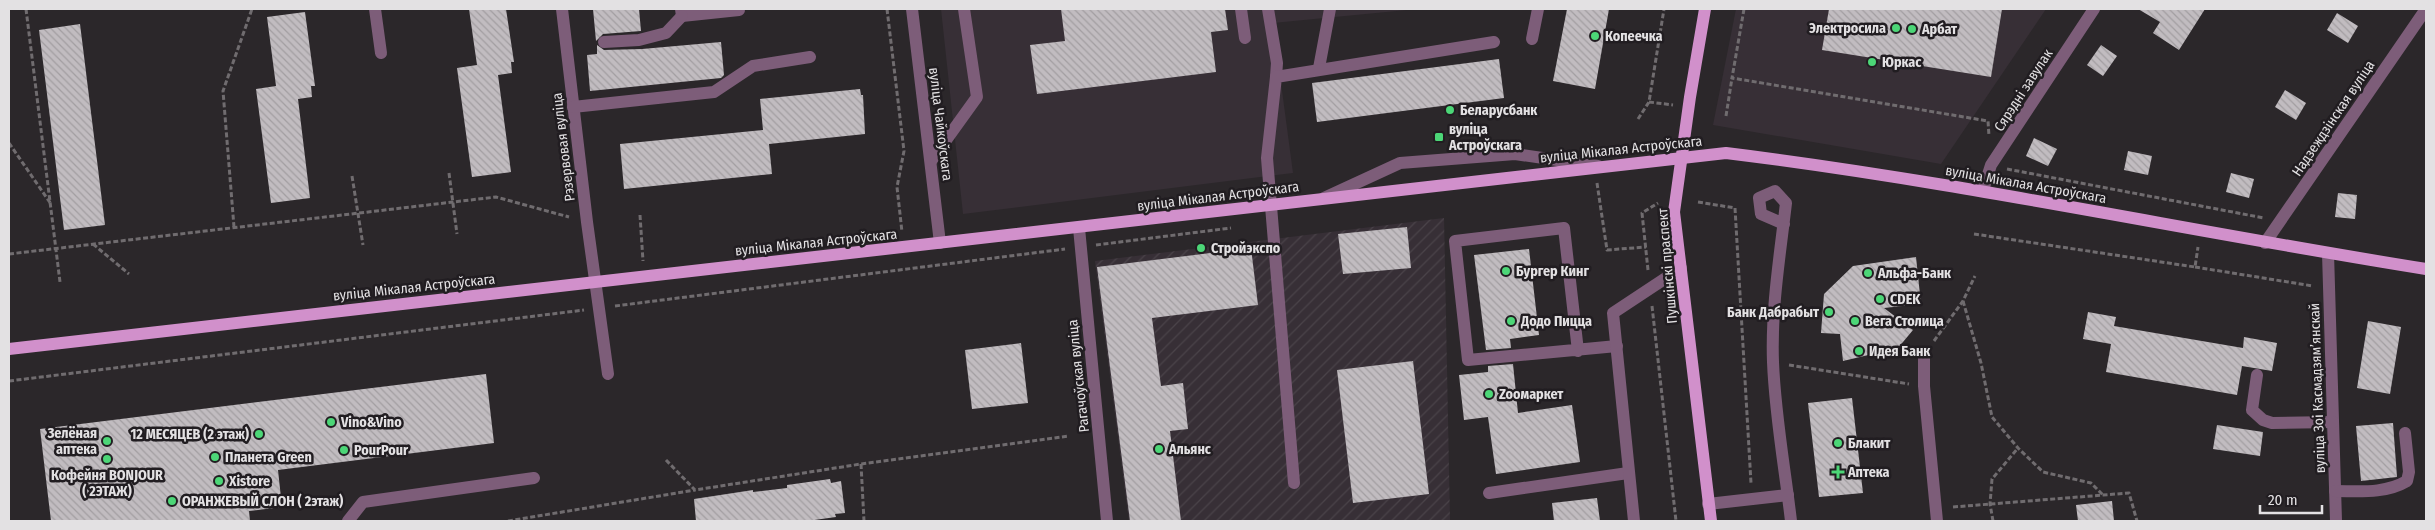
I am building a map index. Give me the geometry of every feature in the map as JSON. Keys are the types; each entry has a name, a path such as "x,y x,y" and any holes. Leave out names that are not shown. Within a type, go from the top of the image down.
{"main road":[{"name":"Пушкінскі праспект","path":"1705,9 1681,156 1674,212 1710,521"},
{"name":"вуліца Мікалая Астроўскага","path":"9,349 1079,228 1681,156 1726,153 1983,190 2265,243 2426,269"}],"street":[{"path":"375,9 381,53"},
{"name":"Рэзервовая вуліца","path":"562,9 587,222 608,374"},
{"path":"604,42 639,40 666,33 682,12 742,9"},
{"name":"вуліца Чайкоўскага","path":"912,9 940,243"},
{"path":"931,161 977,97 964,9"},
{"path":"1241,9 1245,38"},
{"path":"1268,9 1277,63 1267,158 1294,482"},
{"path":"1319,68 1330,9"},
{"path":"1532,39 1538,9"},
{"name":"Сярэдні завулак","path":"1983,190 1991,165 2094,9"},
{"name":"Надзеждзінская вуліца","path":"2265,243 2282,221 2426,9"},
{"path":"1276,77 1319,68 1494,42"},
{"path":"573,107 714,92 753,66 810,57"},
{"path":"1324,198 1400,163 1515,154 1598,166"},
{"path":"1784,224 1776,289 1773,362 1791,521"},
{"name":"Рагачоўская вуліца","path":"1079,228 1107,521"},
{"path":"1578,351 1564,228 1455,241 1468,360 1578,351 1617,346"},
{"name":"вуліца Зоі Касмадзямʼянскай","path":"2328,253 2336,521"},
{"path":"1634,521 1613,313 1681,268"},
{"path":"1924,354 1924,386 1936,515"},
{"path":"2257,375 2252,410 2263,420 2272,423 2333,422"},
{"path":"2334,491 2378,490 2397,487 2407,481 2409,472 2406,433"},
{"path":"1489,493 1628,473"},
{"path":"348,521 363,502 534,478"},
{"path":"1708,504 1788,495"}],"path":[{"path":"26,9 60,282"},
{"path":"234,227 223,91 252,9"},
{"path":"887,9 904,151 896,187 906,269"},
{"path":"1638,119 1649,102 1664,9"},
{"path":"1726,116 1744,9"},
{"path":"1732,78 1988,122 1991,165 2282,221"},
{"path":"1649,102 1674,106"},
{"path":"9,143 51,205"},
{"path":"449,173 457,234"},
{"path":"352,176 362,245"},
{"path":"1588,184 1598,183 1607,250 1646,247"},
{"path":"9,254 496,197 587,222"},
{"path":"1660,202 1642,213 1676,521"},
{"path":"1698,202 1735,208 1752,499"},
{"path":"2195,267 2206,207"},
{"path":"9,381 1233,228"},
{"path":"1974,234 2329,289"},
{"path":"92,244 129,274"},
{"path":"1924,354 1963,302 1974,276"},
{"path":"1963,302 1981,363 1992,417 2018,448 2043,472 2091,483 2103,495"},
{"path":"1773,362 1924,386"},
{"path":"508,521 861,464 1069,436"},
{"path":"1993,521 1990,504 1992,478 2018,448"},
{"path":"666,460 694,490"},
{"path":"861,464 864,521"},
{"path":"1936,515 1990,504 2129,492 2137,521"}],"shaded area":[{"path":"941,9 1417,9 1273,23 1293,173 963,214"},
{"path":"1736,9 2046,9 1941,164 1713,125"},
{"path":"1444,218 1450,521 1129,521 1095,261"}],"building":[{"path":"469,9 506,9 514,62 511,62 512,73 498,75 511,172 472,177 457,68 477,65"},
{"path":"593,9 639,9 641,31 603,34 596,41"},
{"path":"1061,9 1225,9 1228,30 1211,32 1216,72 1037,94 1030,45 1065,41"},
{"path":"1567,9 1609,9 1595,89 1553,81"},
{"name":"Арбат","path":"1829,9 2002,9 1991,77 1822,50"},
{"path":"2138,9 2205,9 2179,50 2153,33 2160,22"},
{"path":"305,12 315,86 311,86 312,97 298,99 310,198 271,203 256,89 276,86 267,17"},
{"path":"2337,13 2358,26 2348,43 2327,30"},
{"path":"80,24 105,225 64,230 39,30"},
{"path":"721,42 724,75 721,78 590,91 587,55 597,54 597,45 604,50 642,49"},
{"path":"2101,45 2117,56 2103,76 2087,65"},
{"path":"1499,59 1504,98 1317,122 1312,83"},
{"path":"860,89 861,95 863,95 865,134 769,144 772,174 624,189 620,144 763,130 760,99"},
{"path":"2285,90 2306,103 2296,120 2275,107"},
{"path":"2034,138 2057,149 2048,166 2026,156"},
{"path":"2128,151 2152,156 2148,175 2124,170"},
{"path":"2231,173 2254,179 2249,198 2226,192"},
{"path":"2338,193 2357,195 2355,219 2335,217"},
{"path":"1407,227 1411,268 1343,274 1338,234"},
{"path":"1251,248 1258,305 1152,318 1161,386 1183,383 1188,429 1170,431 1181,521 1130,521 1097,267"},
{"path":"1529,249 1539,335 1510,339 1511,348 1486,350 1474,255"},
{"path":"1916,257 1921,304 1884,308 1913,330 1898,348 1843,361 1840,334 1821,333 1824,294 1853,266"},
{"path":"2088,312 2116,317 2114,326 2243,348 2244,337 2277,343 2272,371 2242,366 2237,395 2106,372 2111,344 2083,339"},
{"path":"2368,321 2401,327 2390,394 2357,388"},
{"path":"1021,343 1028,403 972,409 965,350"},
{"path":"1413,361 1429,494 1353,503 1337,370"},
{"path":"1513,364 1518,413 1572,405 1580,462 1496,474 1488,417 1464,420 1459,375 1488,372 1488,366"},
{"name":"Планета Green","path":"486,374 494,443 278,470 282,507 249,511 250,521 51,521 40,429"},
{"path":"1852,398 1863,493 1819,497 1808,403"},
{"path":"2393,423 2397,477 2361,481 2356,426"},
{"path":"2217,425 2263,432 2260,456 2213,449"},
{"path":"830,479 831,483 841,481 845,513 835,514 836,517 807,521 696,521 694,499 753,490 753,492 787,488 787,485"},
{"path":"1597,498 1600,521 1554,521 1552,503"},
{"path":"2112,501 2114,521 2078,521 2076,505"}],"place":[{"name":"Электросила","path":"1896,28"},
{"name":"Арбат","path":"1912,29"},
{"name":"Копеечка","path":"1595,36"},
{"name":"Юркас","path":"1872,62"},
{"name":"Беларусбанк","path":"1450,110"},
{"name":"вуліца Астроўскага","path":"1439,137"},
{"name":"Стройэкспо","path":"1201,248"},
{"name":"Бургер Кинг","path":"1506,271"},
{"name":"Альфа-Банк","path":"1868,273"},
{"name":"CDEK","path":"1880,299"},
{"name":"Банк Дабрабыт","path":"1829,312"},
{"name":"Додо Пицца","path":"1511,321"},
{"name":"Вега Столица","path":"1855,321"},
{"name":"Идея Банк","path":"1859,351"},
{"name":"Zooмаркет","path":"1489,394"},
{"name":"Vino&Vino","path":"331,422"},
{"name":"12 МЕСЯЦЕВ (2 этаж)","path":"259,434"},
{"name":"Зелёная аптека","path":"107,441"},
{"name":"Блакит","path":"1838,443"},
{"name":"Альянс","path":"1159,449"},
{"name":"PourPour","path":"344,450"},
{"name":"Планета Green","path":"215,457"},
{"name":"Кофейня BONJOUR ( 2ЭТАЖ)","path":"107,459"},
{"name":"Аптека","path":"1838,472"},
{"name":"Xistore","path":"219,481"},
{"name":"ОРАНЖЕВЫЙ СЛОН ( 2этаж)","path":"172,501"}]}
